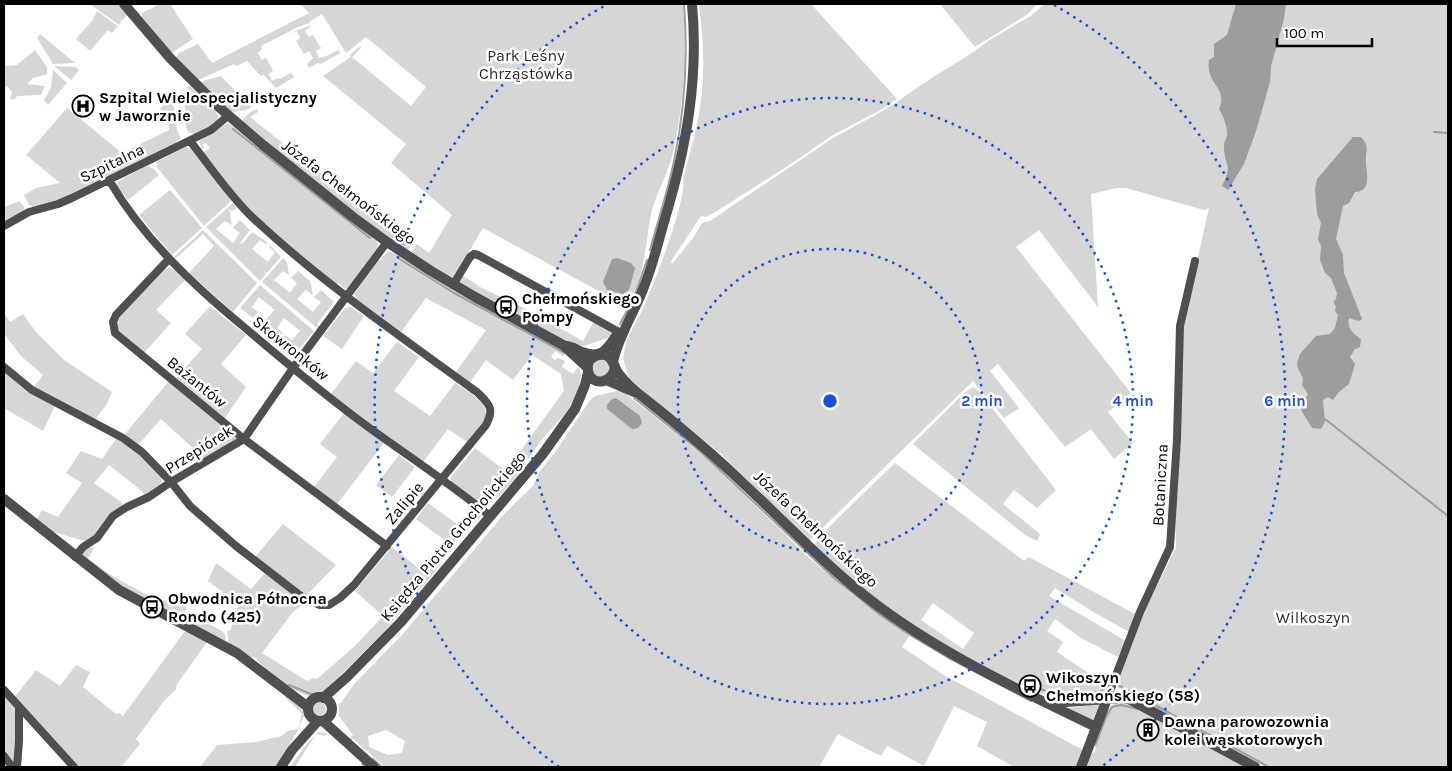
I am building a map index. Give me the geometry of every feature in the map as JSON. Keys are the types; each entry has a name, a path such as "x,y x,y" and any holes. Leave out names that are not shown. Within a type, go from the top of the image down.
{"street":[{"name":"Józefa Chełmońskiego","path":"124,4 170,58 228,116 327,197 387,242 453,284 563,345 588,370"},
{"path":"623,329 613,374 604,381 594,379 588,370 591,359 606,350 623,329 640,298 650,270 684,149 694,74 692,4"},
{"name":"Szpitalna","path":"4,226 29,212 58,204 211,130 228,116"},
{"name":"Zalipie","path":"4,367 32,390 124,438 142,452 171,482 190,506 236,546 302,597 320,605 329,605 354,585 442,480 486,425 491,415 489,404 477,392 347,297 253,218 222,184 190,140"},
{"name":"Skowronków","path":"109,180 138,222 169,259 218,306 369,428 486,513"},
{"name":"Przepiórek","path":"75,557 83,548 97,538 113,516 149,497 244,439 293,368 387,242"},
{"path":"453,284 470,257 474,254 478,255 623,329"},
{"name":"Bażantów","path":"169,259 116,315 113,322 113,330 244,439 387,546"},
{"name":"Botaniczna","path":"1107,699 1140,612 1170,547 1177,439 1180,326 1195,261"},
{"name":"Józefa Chełmońskiego","path":"563,345 598,355"},
{"path":"598,355 607,356 614,364"},
{"name":"Józefa Chełmońskiego","path":"614,364 619,374 638,393 710,452 829,565 872,601 910,628 948,651 1096,727"},
{"name":"Księdza Piotra Grocholickiego","path":"575,409 585,385 588,370"},
{"name":"Józefa Chełmońskiego","path":"604,381 638,393"},
{"name":"Księdza Piotra Grocholickiego","path":"280,767 319,710 347,677 401,622 486,513 552,442 575,409 592,389 604,381"},
{"path":"4,499 119,590 227,647 284,688 319,710 374,767"},
{"path":"4,690 74,767"},
{"name":"Józefa Chełmońskiego","path":"1039,698 1056,702 1121,698 1141,705 1255,767"},
{"path":"1081,767 1107,699"},
{"path":"17,767 19,708"},
{"path":"4,756 12,767"}],"green space":[{"path":"92,4 118,4 127,15 122,21 120,20 119,25"},
{"path":"160,4 170,4 193,39 173,52 142,17 142,13"},
{"name":"Park Leśny Chrząstówka","path":"300,4 683,4 684,78 677,135 671,161 651,214 641,274 632,297 626,306 483,228 454,277 449,278 411,253 417,244 429,253 452,215 391,163 406,144 323,76 351,57 350,55 360,46 361,48 352,57 411,106 426,87 366,37 346,53 322,14 309,23 261,46 262,49 258,53 262,60 266,58 273,71 269,74 272,81 291,73 294,77 276,88 247,61 236,66 234,64 198,80 176,57 179,53 198,44 212,63 309,13"},
{"name":"Wilkoszyn","path":"699,4 811,4 897,99 877,112 831,136 717,211 706,217 701,216 671,261 672,264 694,237 702,223 710,221 833,138 888,108 988,41 1032,15 1044,4 1257,4 1267,81 1277,4 1448,4 1448,767 1264,767 1118,688 1117,681 1146,607 1176,548 1175,511 1182,327 1209,208 1204,210 1126,188 1117,188 1091,194 1098,307 1039,230 1016,247 1131,393 1108,412 1133,443 1114,459 1091,429 1065,447 998,364 990,371 1019,408 1004,418 973,381 809,541 721,454 629,379 624,360 625,347 653,284 675,223 683,189 683,178 698,120 703,76","holes":["1361,138 1366,146 1366,162 1323,172","1350,331 1361,339 1320,386 1325,422 1312,428 1302,412 1308,395 1302,385 1303,378"]},
{"path":"940,4 1037,4 1028,14 975,47"},
{"path":"97,11 118,26 112,33 108,30 90,51 76,39 92,21"},
{"path":"309,26 305,31 309,37 313,35 321,48 316,51 319,58 338,50 340,53 321,64 318,63 309,68 307,64 313,58 309,51 304,54 296,41 300,38 297,31 293,32"},
{"path":"40,34 75,63 53,64 37,38"},
{"path":"35,50 47,67 47,74 33,78 27,84 45,86 41,95 17,96 15,99 10,99 12,92 7,86 4,88 4,64 7,66 17,65"},
{"path":"54,66 75,67 79,70 71,80"},
{"path":"53,70 67,83 48,105 44,100 51,88"},
{"path":"221,76 251,107 260,103 244,111 230,111 201,83"},
{"path":"188,86 215,110 218,116 217,120 211,124 212,126 194,134 188,132 186,127 184,95"},
{"path":"168,97 174,107 176,126 181,138 176,142 177,144 59,201 33,207 29,205 24,195 36,188 60,183 26,155 67,108 122,153 169,130 169,117 160,109"},
{"path":"257,109 258,112 250,117 387,226 388,224 413,242 408,250 400,247 282,156 242,121 249,113"},
{"path":"228,123 232,126 234,124 373,236 378,247 348,288 344,288 338,283 337,285 262,223 233,193 202,153 210,148 206,143 202,149 199,141"},
{"path":"186,147 191,149 231,201 204,226 156,166 158,165 156,162"},
{"path":"148,165 159,175 128,200 117,186 117,182"},
{"path":"170,190 202,228 172,255 139,215"},
{"path":"20,201 24,211 4,221 4,207"},
{"path":"233,203 237,208 232,211 229,209 232,225 225,221 216,229 233,243 240,233 233,228 240,220 250,230 240,243 242,244 252,232 267,242 266,245 260,240 252,249 268,262 275,252 269,247 270,245 281,257 267,273 263,271 266,274 260,281 206,227"},
{"path":"203,230 257,283 233,312 189,273 214,246 203,234 175,259 174,257"},
{"path":"388,251 397,253 467,296 468,299 566,352 563,356 555,351 551,357 555,360 558,358 565,361 562,367 573,374 578,367 580,370 581,378 579,385 568,409 541,441 507,488 491,502 483,505 451,483 451,477 475,448 506,471 564,391 561,374 532,355 513,380 486,360 470,382 456,372 486,330 426,298 401,332 397,333 355,299 354,294 378,259 380,260"},
{"path":"283,258 287,262 289,275 283,271 274,280 290,293 297,283 291,278 298,271 310,281 313,294 306,290 297,299 313,312 321,302 314,297 321,290 334,302 317,324 319,326 317,328 262,282"},
{"path":"169,267 185,280 156,310 171,323 144,353 123,337 117,327 117,321 120,315"},
{"path":"463,276 482,288 524,308 583,341 594,321 613,331 608,338 584,346 580,345 577,349 461,285 459,282"},
{"path":"260,285 314,331 296,352 280,341 285,335 292,340 300,331 284,318 277,328 283,333 278,340 264,327 258,316 260,314 266,319 275,310 259,297 252,307 258,312 253,318 240,308"},
{"path":"210,306 246,335 221,364 246,387 225,418 176,378 202,349 185,334"},
{"path":"351,307 364,316 342,349 323,336 345,308"},
{"path":"4,313 10,322 23,314 36,332 64,360 112,392 107,404 94,421 33,388 43,375 21,356 4,334"},
{"path":"397,342 419,357 394,391 430,416 455,383 473,394 486,411 483,424 467,442 448,429 423,462 331,394 356,361 373,373"},
{"path":"601,359 607,362 610,368 607,374 601,377 595,374 592,368 595,362"},
{"path":"4,371 31,392 55,406 43,431 4,408"},
{"path":"169,381 238,438 205,459 161,419 138,445 125,434"},
{"path":"973,387 979,391 1056,490 1037,508 1014,490 1003,504 1040,534 1037,541 1025,535 913,444 964,393"},
{"path":"621,390 708,459 806,555 851,594 909,636 902,647 942,674 1083,750 1078,766 1014,767 977,746 987,722 954,706 924,766 887,746 881,756 838,734 819,767 385,767 353,739 350,739 353,735 339,716 339,703 341,703 354,684 402,635 505,513 533,486 540,471 595,396","holes":["386,730 405,741 402,753 388,755 369,747 368,736"]},
{"path":"344,413 384,443 337,504 314,487 337,457 320,444"},
{"path":"119,438 140,454 162,478 159,487 144,496 143,492 109,465 94,483 124,504 109,517 100,532 88,542 50,531 36,520 42,510 58,517 82,483 66,473 81,451 102,459 116,439"},
{"path":"399,455 415,467 392,497 376,485"},
{"path":"895,463 1024,561 1029,557 1135,614 1136,617 1129,632 1055,588 1049,596 1126,641 1118,657 1081,638 1055,619 1047,631 1063,642 1057,652 1106,685 1105,691 1103,694 1076,698 1048,696 1031,690 1033,686 1029,683 1026,687 925,634 885,606 813,546 830,526","holes":["933,603 974,633 963,649 921,620"]},
{"path":"428,503 460,526 475,508 481,515 452,543 441,557 440,566 383,633 322,694 310,696 288,687 256,658 249,657 229,644 227,631 231,630 239,604 208,581 216,563 251,589 266,572 302,600 301,606 293,612 262,653 307,681 313,678 317,679 355,646 383,616 355,591 392,547 422,571 447,542 416,519"},
{"path":"283,524 336,565 306,596 255,557"},
{"path":"88,547 94,548 88,559 114,577 151,597 153,596 165,601 168,598 187,608 185,611 222,631 226,639 224,641 133,595 82,555 82,552"},
{"path":"185,631 207,642 177,684 176,689 164,701 136,739 140,744 121,767 76,767 14,698 36,670 60,686 76,665 90,672 83,687 116,714 119,713 123,716"},
{"path":"4,693 18,712 16,767 4,754"},
{"path":"282,694 302,708 304,716 300,727 276,767 200,767 217,745 256,742 282,736 287,731 298,729 302,714"},
{"path":"316,702 322,702 326,709 322,716 316,716 312,712 312,706"},
{"path":"1116,703 1129,704 1249,767 1085,767 1089,754 1095,752 1096,748 1094,746 1104,716 1107,710"},
{"path":"1098,704 1099,706 1093,721 1068,708"},
{"path":"318,732 327,733 325,736 316,734"},
{"path":"316,734 295,767 290,767 305,746"}],"shaded area":[{"path":"1236,4 1286,4 1284,19 1271,66 1270,82 1256,131 1244,164 1228,190 1222,186 1228,170 1224,146 1227,129 1219,109 1221,96 1210,75 1209,60 1214,57 1214,44 1227,35"},
{"path":"1353,137 1361,137 1366,144 1367,182 1364,189 1355,192 1349,203 1343,206 1336,239 1343,255 1344,273 1362,319 1359,321 1349,318 1351,330 1361,339 1360,347 1355,349 1350,357 1355,364 1349,384 1333,400 1328,397 1323,400 1325,422 1321,429 1312,428 1302,412 1300,402 1308,395 1302,385 1303,378 1297,363 1300,354 1316,336 1330,334 1335,328 1338,315 1333,302 1336,299 1337,293 1331,278 1325,273 1320,260 1321,246 1318,239 1321,223 1317,214 1315,189 1317,179"},
{"path":"617,258 631,263 635,268 629,290 623,294 607,290 603,282 612,259"},
{"path":"616,398 640,416 642,423 638,428 632,429 607,409 607,405 612,399"}],"waterway":[{"path":"650,250 672,172 681,122 686,43 684,4"},
{"path":"233,129 370,238"},
{"path":"1434,132 1448,133"},
{"path":"398,258 454,293 565,353"},
{"path":"620,324 634,297 647,260"},
{"path":"634,398 701,452 835,579 879,614 947,657 1031,701"},
{"path":"1325,419 1448,516"},
{"path":"1119,677 1118,685 1269,767"},
{"path":"289,685 311,694 322,693"},
{"path":"1036,691 1038,688 1055,694 1069,695 1091,693 1106,688"},
{"path":"1096,744 1106,717 1112,707 1121,705 1138,709"},
{"path":"373,759 382,767"},
{"path":"362,764 366,767"}],"place":[{"name":"Szpital Wielospecjalistyczny w Jaworznie","path":"83,106"},
{"name":"Chełmońskiego Pompy","path":"506,307"},
{"name":"Obwodnica Północna Rondo (425)","path":"152,607"},
{"name":"Wikoszyn Chełmońskiego (58)","path":"1030,686"},
{"name":"Dawna parowozownia kolei wąskotorowych","path":"1148,730"}]}
